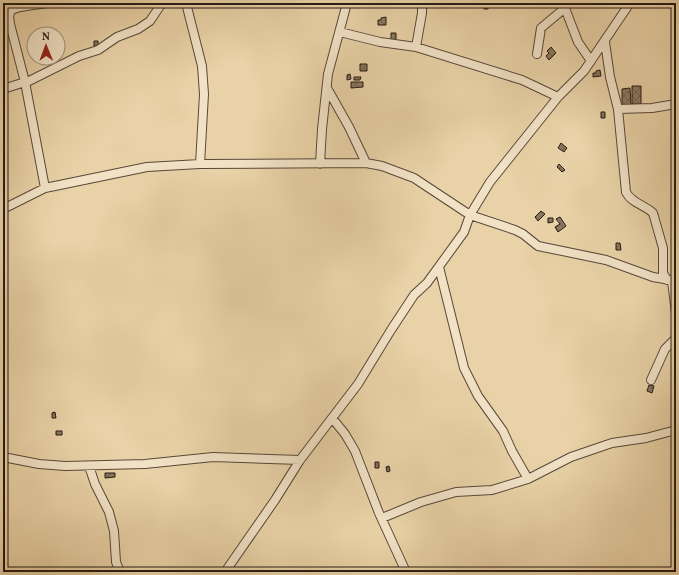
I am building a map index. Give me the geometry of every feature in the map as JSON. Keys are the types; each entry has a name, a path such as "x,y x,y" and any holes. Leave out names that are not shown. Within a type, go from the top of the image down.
{"street":[{"path":"45,188 25,83 10,24 10,7 20,8 47,3"},
{"path":"3,89 25,83 79,56 98,50 117,37 150,21 162,3"},
{"path":"186,3 202,66 204,94 200,164"},
{"path":"320,164 328,74 340,32 346,3"},
{"path":"416,47 422,13 422,3"},
{"path":"224,572 275,500 300,460 358,384 414,295 427,283 464,232 470,215 490,182 558,96 584,71 630,3"},
{"path":"537,54 540,28 564,5 576,37 591,61"},
{"path":"340,32 380,42 416,47 522,80 558,96"},
{"path":"605,42 610,77 618,109 626,192 631,198 653,213 663,248 663,271 672,281 676,313"},
{"path":"327,88 349,127 366,163"},
{"path":"618,109 652,108 676,104"},
{"path":"3,209 45,188 147,167 200,164 366,163 382,166 414,178 470,215 515,230 523,234 538,246 606,260 645,275 672,281"},
{"path":"439,267 464,368 478,396 503,430 512,452 528,479"},
{"path":"651,380 665,349 676,338"},
{"path":"332,418 346,434 355,451 406,572"},
{"path":"382,518 421,502 456,492 492,490 528,479 571,457 612,443 646,438 676,430"},
{"path":"3,457 39,464 89,466 145,464 213,457 300,460"},
{"path":"89,466 95,484 109,512 114,531 116,562 120,572"}],"building":[{"path":"484,3 489,3 488,9 484,9"},
{"path":"386,17 386,25 378,25 378,20"},
{"path":"391,33 396,33 396,43 391,43"},
{"path":"94,41 98,41 98,46 94,46"},
{"path":"551,47 556,53 549,60 546,56 549,53 547,51"},
{"path":"360,64 367,64 367,71 360,71"},
{"path":"600,70 601,76 593,77 593,73"},
{"path":"350,74 351,79 347,80 347,75"},
{"path":"354,77 361,77 360,80 354,80"},
{"path":"351,82 363,82 363,87 351,88"},
{"path":"632,86 641,86 641,104 632,104"},
{"path":"630,88 631,105 622,105 622,89"},
{"path":"601,112 605,112 605,118 601,118"},
{"path":"561,143 567,148 564,152 558,148"},
{"path":"559,164 565,170 562,172 557,167"},
{"path":"541,211 545,214 538,221 535,217"},
{"path":"560,217 566,226 558,232 555,227 560,224 556,219"},
{"path":"548,218 553,218 553,222 548,223"},
{"path":"616,243 620,243 621,250 616,250"},
{"path":"649,385 654,386 652,393 647,391"},
{"path":"55,412 56,418 52,418 52,413"},
{"path":"56,431 62,431 62,435 56,435"},
{"path":"375,462 379,462 379,468 375,468"},
{"path":"389,466 390,471 387,472 386,467"},
{"path":"105,473 115,473 115,477 105,478"}]}
